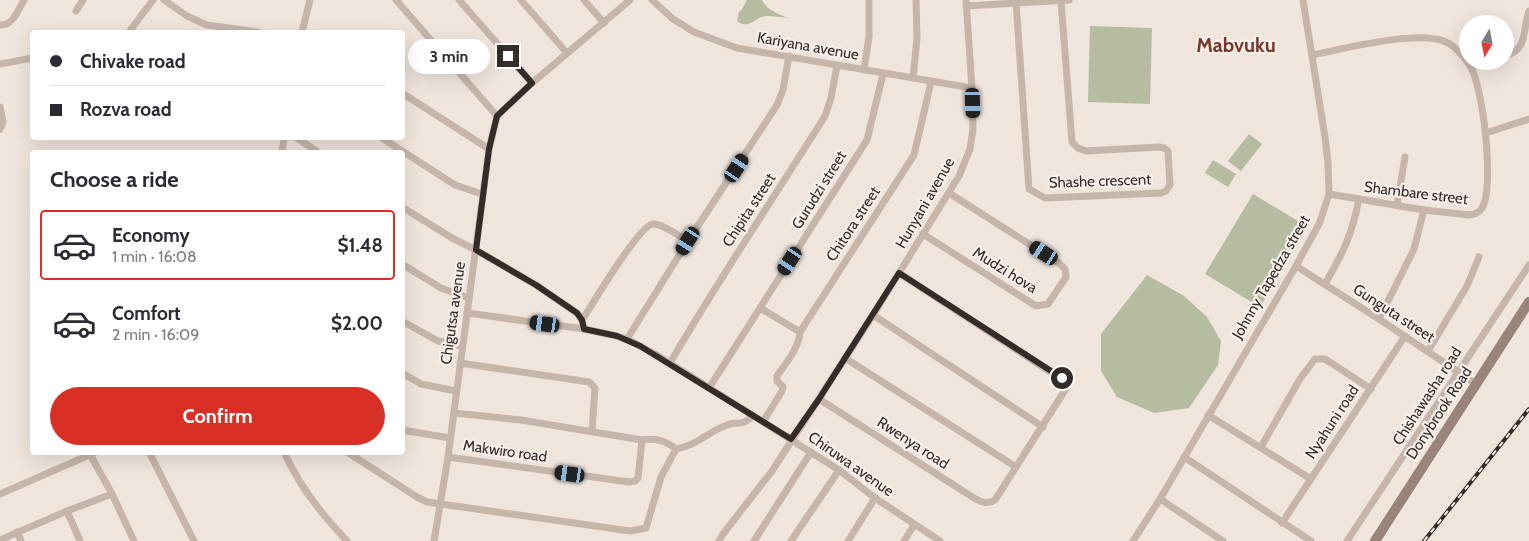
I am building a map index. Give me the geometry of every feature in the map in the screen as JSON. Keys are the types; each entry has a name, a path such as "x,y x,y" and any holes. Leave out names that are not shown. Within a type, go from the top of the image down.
{"street":[{"path":"0,25 6,25 11,22 24,0"},
{"path":"76,11 83,0"},
{"path":"130,30 153,0"},
{"path":"164,0 200,22 246,30"},
{"path":"302,30 310,0"},
{"path":"396,0 497,116 532,83 630,0"},
{"path":"459,0 532,83"},
{"path":"521,0 567,53"},
{"path":"584,0 604,23"},
{"name":"Kariyana avenue","path":"652,0 673,19 694,32 737,48 972,88"},
{"path":"864,70 869,38 868,0"},
{"path":"913,78 917,38 916,0"},
{"name":"Shashe crescent","path":"1016,2 1029,189 1045,198 1166,192 1170,184 1168,152 1164,148 1086,151 1078,148 1072,142 1062,0"},
{"path":"966,3 1069,0"},
{"name":"Johnny Tapedza street","path":"1133,541 1160,500 1296,266 1320,222 1329,194 1326,146 1303,0"},
{"name":"Hunyani avenue","path":"719,541 772,470 819,399 959,176 970,149 974,129 966,3"},
{"path":"1514,52 1525,41 1529,11"},
{"name":"Shambare street","path":"1312,55 1410,37 1428,37 1442,40 1452,45 1459,53"},
{"path":"628,339 688,241 777,105 783,90 789,56"},
{"path":"0,64 30,58"},
{"name":"Chipita street","path":"670,363 706,302 825,116 832,98 837,66"},
{"name":"Shambare street","path":"1329,194 1424,210 1469,215 1481,210 1485,201 1487,185 1486,134 1472,70"},
{"name":"Gurudzi street","path":"709,388 867,140 883,74"},
{"name":"Chitora street","path":"763,422 782,391 782,387 777,381 777,376 794,350 800,332 914,155 931,82"},
{"path":"405,95 489,149"},
{"path":"0,107 3,122 0,129"},
{"name":"Chigutsa avenue","path":"434,541 441,505 468,313 482,194 489,149 497,116"},
{"path":"1486,134 1529,120"},
{"path":"300,140 315,150"},
{"path":"385,140 401,150"},
{"path":"304,150 306,145"},
{"path":"405,153 455,185 482,194"},
{"path":"1397,205 1405,157"},
{"name":"Mudzi hova","path":"924,234 1036,306 1048,304 1066,277 1065,269 1059,263 949,194"},
{"path":"1325,284 1352,233 1359,199"},
{"path":"405,209 457,241 536,285 577,313 582,320 584,329"},
{"path":"1379,319 1410,258 1424,210"},
{"path":"582,320 638,235 647,226 659,224 688,241"},
{"path":"1428,351 1467,286 1479,256"},
{"name":"Chishawasha road","path":"1347,541 1529,265"},
{"path":"405,266 441,288 469,298"},
{"name":"Gunguta street","path":"1296,266 1476,384"},
{"path":"845,358 1016,467 1042,427 1067,387 1062,378 899,273"},
{"name":"Donybrook Road","path":"1375,541 1529,302"},
{"path":"760,308 800,332"},
{"name":"Chiruwa avenue","path":"468,313 584,329 628,339 670,363 839,470 875,498 940,541"},
{"path":"873,315 1042,427"},
{"path":"405,323 438,341 462,346"},
{"name":"Nyahuni road","path":"1282,523 1405,336"},
{"path":"1261,447 1300,379 1315,359 1325,358 1371,388"},
{"path":"460,363 589,382 594,388 592,431"},
{"path":"405,375 421,384 456,390"},
{"name":"Rwenya road","path":"819,399 979,502 994,502 1016,467"},
{"path":"454,413 592,431 642,440 653,438 664,441 676,449"},
{"path":"1208,415 1311,479"},
{"path":"352,455 427,502 630,531 646,528 662,477 676,449 699,441 731,423 739,424 745,422 753,416"},
{"path":"405,430 450,438"},
{"name":"Makwiro road","path":"448,457 629,482 635,481 638,478 642,440"},
{"path":"754,541 811,452"},
{"path":"0,494 92,455"},
{"path":"94,455 134,541"},
{"path":"151,455 194,541"},
{"path":"287,455 309,496 347,541"},
{"path":"1184,457 1311,541"},
{"path":"791,541 839,470"},
{"path":"0,540 112,494"},
{"path":"848,541 875,498"},
{"path":"1160,500 1223,541"},
{"path":"67,511 80,541"},
{"path":"904,541 914,525"},
{"path":"629,541 630,531"},
{"path":"17,532 21,541"}],"green space":[{"path":"747,0 762,0 770,9 788,18 767,16 749,24 742,24 737,21 739,12"},
{"path":"1090,26 1152,28 1150,104 1088,102"},
{"path":"1249,134 1262,144 1241,171 1228,161"},
{"path":"1213,160 1236,174 1228,187 1205,173"},
{"path":"1253,194 1308,227 1260,307 1205,274"},
{"path":"1147,275 1184,296 1207,317 1221,341 1218,365 1189,408 1154,413 1117,397 1101,371 1101,334"}],"railway":[{"path":"1424,541 1529,409"}],"district":[{"name":"Mabvuku","path":"1236,45"}],"route":[{"path":"508,56 532,83 497,116 489,149 476,250 536,285 577,313 584,324 584,329 628,339 791,439 819,399 899,273 1062,378"}]}
